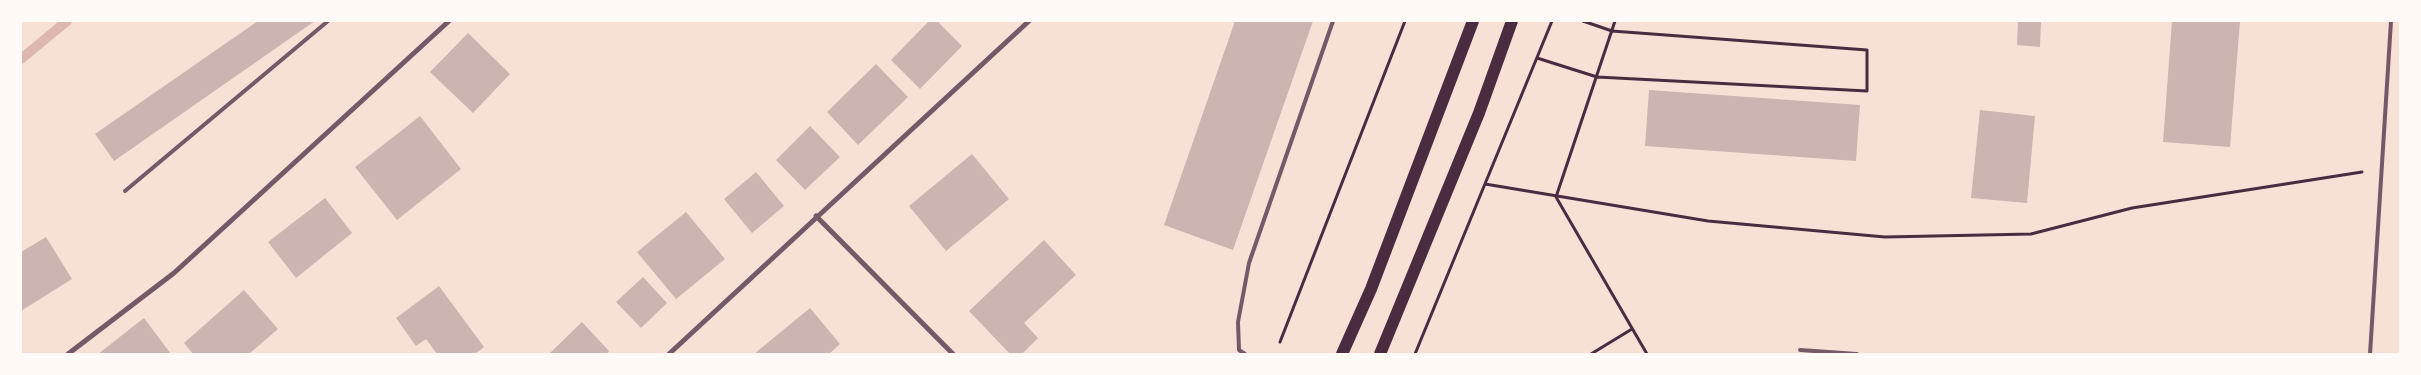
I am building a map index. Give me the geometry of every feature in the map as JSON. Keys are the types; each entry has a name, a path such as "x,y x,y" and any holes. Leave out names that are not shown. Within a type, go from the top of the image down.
{"main road":[{"path":"1342,354 1374,280 1473,21"},
{"path":"1380,354 1479,113 1512,21"}],"street":[{"path":"68,354 174,273 449,21"},
{"path":"669,354 1029,21"},
{"path":"816,216 953,354"}],"lane":[{"path":"125,191 328,21"},
{"path":"1245,354 1239,350 1238,322 1249,263 1333,21"},
{"path":"2370,354 2391,21"},
{"path":"1800,350 1857,354"}],"path":[{"path":"1280,342 1405,21"},
{"path":"1414,354 1552,21"},
{"path":"1537,58 1597,77 1867,91 1867,50 1612,31 1583,21"},
{"path":"1615,21 1556,198 1647,354"},
{"path":"1485,184 1556,198 1708,221 1885,238 2031,234 2132,208 2382,168"},
{"path":"1591,354 1632,330"}],"building":[{"path":"258,21 315,21 114,161 95,134"},
{"path":"929,21 937,21 962,46 920,89 891,60"},
{"path":"1235,21 1313,21 1233,250 1164,225"},
{"path":"2018,21 2041,21 2040,47 2017,45"},
{"path":"2172,21 2240,21 2230,147 2163,142"},
{"path":"468,33 510,74 473,113 430,72"},
{"path":"876,64 908,97 858,145 827,112"},
{"path":"1649,90 1860,105 1856,161 1645,146"},
{"path":"1980,110 2035,116 2027,203 1971,198"},
{"path":"420,116 461,169 397,220 355,167"},
{"path":"810,126 840,157 805,190 776,160"},
{"path":"972,154 1009,199 946,251 909,206"},
{"path":"756,172 784,206 752,233 724,199"},
{"path":"325,198 352,233 296,278 268,242"},
{"path":"686,212 725,259 676,299 637,252"},
{"path":"46,237 72,279 21,311 21,252"},
{"path":"1044,240 1076,275 1024,323 1038,338 1022,354 1010,354 969,311"},
{"path":"643,277 667,303 641,328 616,302"},
{"path":"439,286 484,347 475,354 437,354 426,339 416,346 396,318"},
{"path":"244,290 278,329 249,354 193,354 184,343"},
{"path":"810,308 840,344 829,354 754,354"},
{"path":"144,318 171,354 98,354"},
{"path":"582,322 609,351 607,354 549,354"}],"waterway":[{"path":"21,59 67,21"}]}
